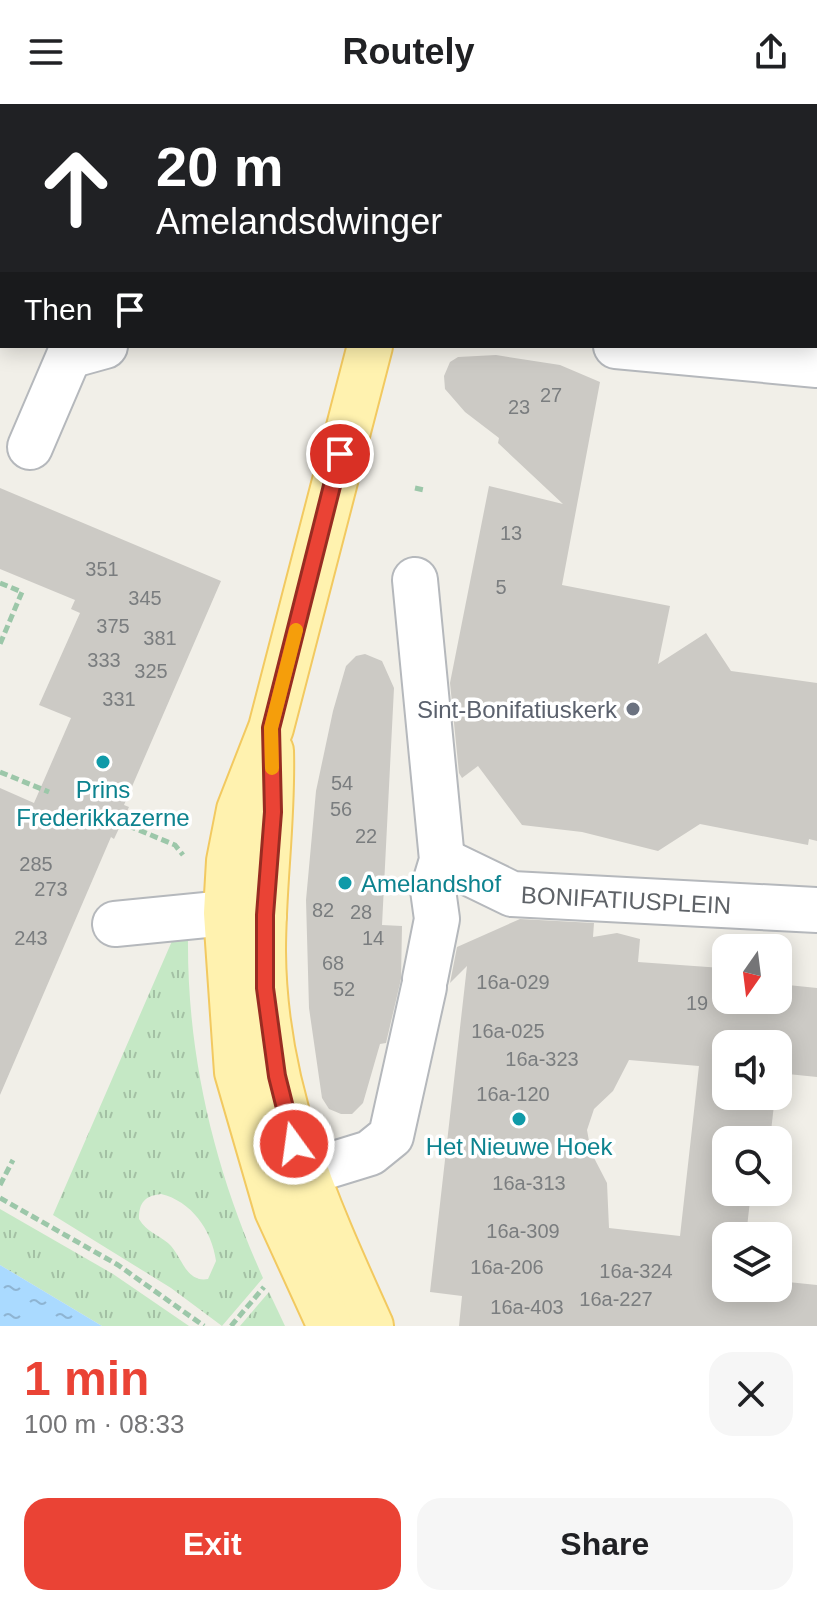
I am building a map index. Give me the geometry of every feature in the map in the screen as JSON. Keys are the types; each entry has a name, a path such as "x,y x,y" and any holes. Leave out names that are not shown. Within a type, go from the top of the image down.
{"main road":[{"path":"330,1326 277,1210 237,1072 247,987 245,914 229,861 239,810 271,728 369,348"},
{"path":"247,987 277,1076 294,1144 371,1326"}],"street":[{"path":"30,447 69,356 98,348"},
{"path":"654,348 710,351 817,365"},
{"path":"305,1173 370,1153 391,1136 437,919 433,890 442,860 415,580"},
{"name":"BONIFATIUSPLEIN","path":"442,860 512,894 817,910"},
{"path":"115,924 245,914"}],"path":[{"path":"415,488 424,490"},
{"path":"0,583 22,592 0,644"},
{"path":"0,772 49,792"},
{"path":"117,821 175,845 186,859"},
{"path":"0,1185 13,1160"},
{"path":"0,1198 118,1265 204,1326"},
{"path":"231,1326 271,1279"}],"green space":[{"path":"188,939 193,1027 207,1113 231,1196 263,1278 222,1326 171,1288 53,1215 172,941","holes":["161,1194 191,1210 210,1238 216,1261 208,1279 200,1279 189,1273 173,1248 139,1219 140,1208 147,1198"]},
{"path":"0,1209 113,1274 189,1326 102,1326 0,1265"},
{"path":"269,1292 285,1326 240,1326"}],"water":[{"path":"0,1265 102,1326 0,1326"}],"building":[{"name":"Sint-Bonifatiuskerk","path":"496,355 560,365 600,382 562,585 670,606 658,664 706,633 731,671 817,683 817,841 809,839 808,845 700,824 658,851 582,832 522,825 478,766 462,778 450,683 489,486 563,504 498,443 499,438 465,412 445,389 444,376 450,362 458,357"},
{"name":"Prins Frederikkazerne","path":"0,488 221,581 124,805 129,807 114,839 111,837 0,1095 0,788 34,803 71,718 39,705 80,613 71,609 75,600 0,569"},
{"name":"Amelandshof","path":"365,654 382,661 394,688 382,925 402,926 401,979 386,1043 380,1044 363,1103 352,1114 341,1114 329,1109 322,1098 309,1008 306,900 316,791 333,711 346,666 356,656"},
{"name":"Het Nieuwe Hoek","path":"520,919 594,923 593,937 617,933 640,939 638,962 712,967 712,1014 792,1014 792,985 817,988 817,1077 792,1074 792,1030 712,1030 712,1110 773,1110 772,1126 712,1126 712,1206 749,1206 748,1222 712,1222 712,1302 792,1302 792,1282 817,1285 817,1326 459,1326 462,1296 430,1292 467,966 450,983 457,947","holes":["629,1060 699,1066 680,1236 609,1228 607,1183 591,1152 587,1130 594,1109 613,1091"]}],"slow traffic":[{"path":"272,768 271,728 296,630"}],"place":[{"name":"Sint-Bonifatiuskerk","path":"633,709"},
{"name":"Prins Frederikkazerne","path":"103,762"},
{"name":"Amelandshof","path":"345,883"},
{"name":"Het Nieuwe Hoek","path":"519,1119"}],"route":[{"path":"294,1144 277,1076 265,988 263,951 273,812 271,728 340,454"}]}
